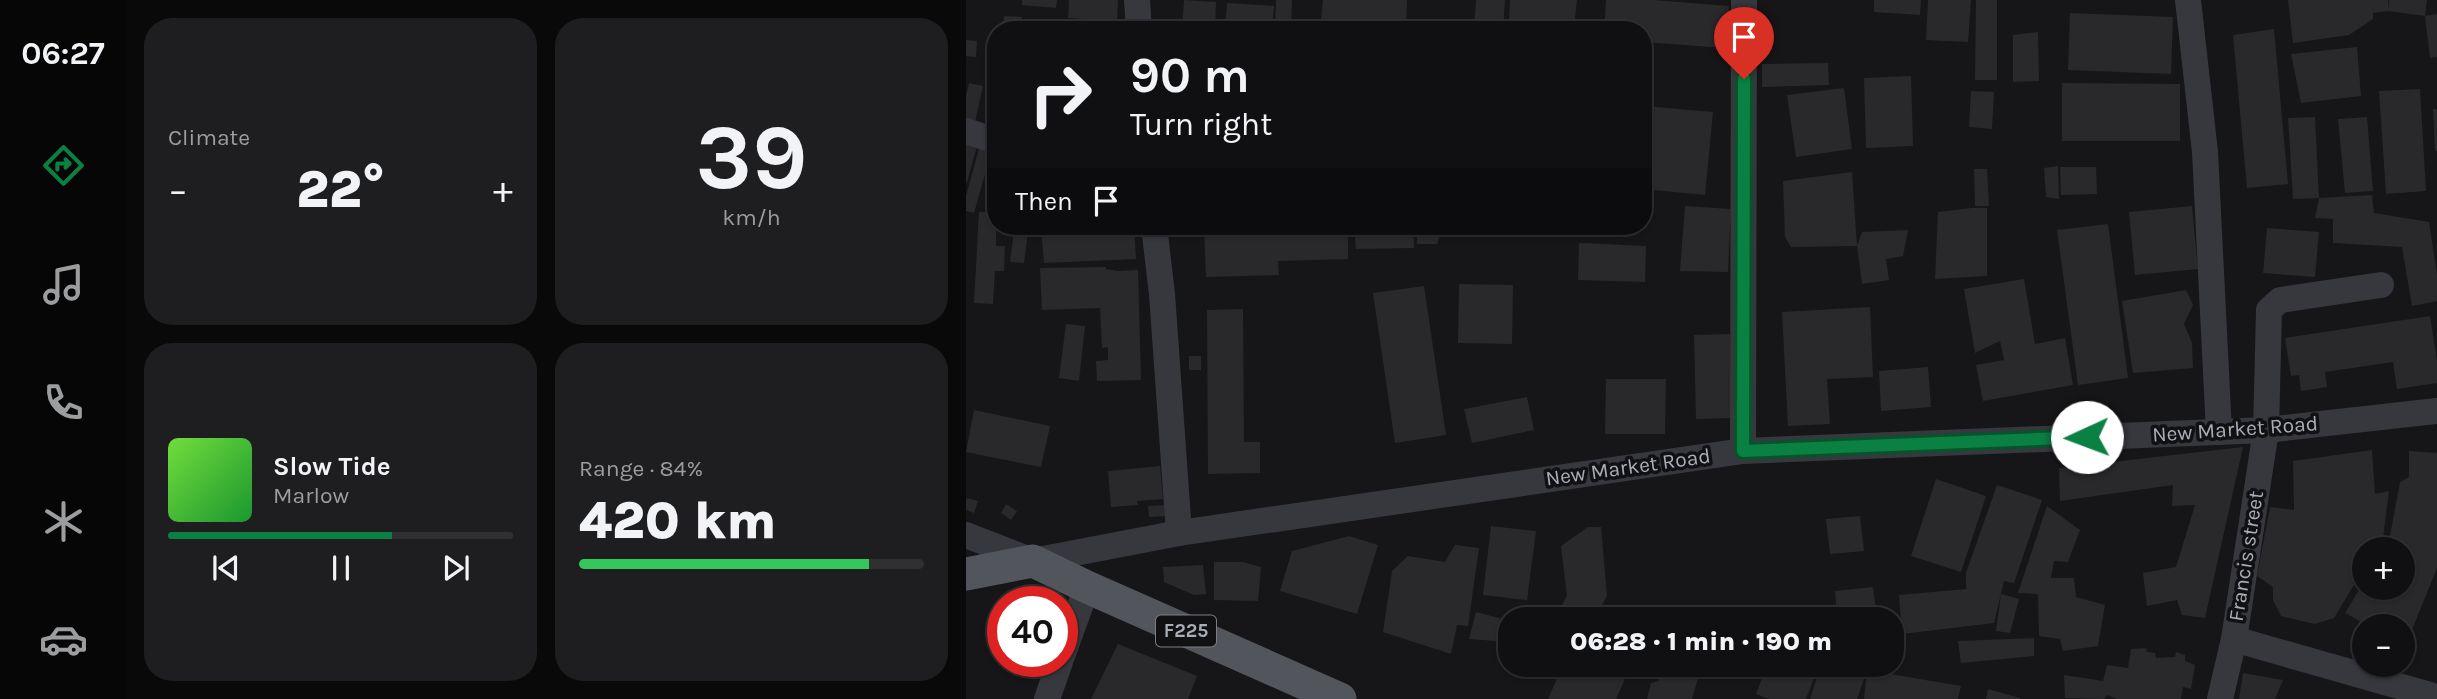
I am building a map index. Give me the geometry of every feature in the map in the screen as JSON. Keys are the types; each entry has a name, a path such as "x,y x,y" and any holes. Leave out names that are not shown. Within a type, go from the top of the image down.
{"main road":[{"path":"966,574 1033,561"},
{"name":"F225","path":"1033,561 1340,699"}],"street":[{"path":"1137,0 1138,21"},
{"path":"1743,451 1744,0"},
{"path":"2188,0 2205,152 2219,432"},
{"path":"966,131 987,138"},
{"path":"1155,235 1162,294 1179,533"},
{"name":"Francis street","path":"2381,285 2280,300 2269,310 2266,430 2234,639 2437,697"},
{"name":"New Market Road","path":"1033,561 1179,533 1743,451 2266,430 2437,411"},
{"path":"966,535 1033,561"},
{"path":"1078,612 1087,587"},
{"path":"2220,699 2234,639"},
{"path":"1046,699 1054,677"}],"building":[{"path":"1022,0 1057,0 1056,8 1022,5"},
{"path":"1069,0 1118,0 1117,21 1068,18"},
{"path":"1184,0 1216,2 1215,21 1183,21"},
{"path":"1276,0 1292,0 1291,21 1275,21"},
{"path":"1323,0 1407,0 1406,21 1321,21"},
{"path":"1476,0 1505,0 1504,21 1475,21"},
{"path":"1510,0 1577,0 1575,21 1509,21"},
{"path":"1606,0 1653,0 1729,6 1726,48 1652,43 1652,21 1605,21"},
{"path":"1874,0 1921,0 1920,15 1874,12"},
{"path":"1928,0 1971,0 1968,42 1926,40"},
{"path":"1976,0 1997,0 1997,80 1975,80"},
{"path":"2288,0 2388,0 2388,11 2373,13 2373,19 2349,35 2293,43"},
{"path":"2389,0 2427,0 2425,16 2388,11"},
{"path":"1227,3 1274,6 1273,21 1226,21"},
{"path":"2070,13 2173,17 2171,74 2068,70"},
{"path":"2437,14 2437,57 2430,58 2425,16"},
{"path":"1004,16 1022,17 1022,21 1004,21"},
{"path":"2274,29 2288,184 2247,188 2233,35"},
{"path":"2038,32 2039,81 2013,82 2013,35"},
{"path":"966,40 977,41 976,57 966,56"},
{"path":"2357,47 2361,96 2301,103 2291,54"},
{"path":"1828,63 1829,85 1762,87 1762,64"},
{"path":"1911,76 1913,146 1866,148 1864,78"},
{"path":"969,83 983,86 974,126 966,124"},
{"path":"2062,83 2180,84 2180,141 2062,141"},
{"path":"1844,88 1852,149 1796,157 1787,95"},
{"path":"2420,89 2426,191 2386,194 2379,91"},
{"path":"1971,91 1994,92 1992,129 1969,127"},
{"path":"1652,107 1713,112 1705,195 1652,190"},
{"path":"2433,109 2437,109 2437,151 2435,151"},
{"path":"2315,117 2319,198 2293,199 2288,118"},
{"path":"2367,117 2373,191 2345,193 2338,119"},
{"path":"966,135 979,139 967,182 966,182"},
{"path":"980,145 987,147 987,167 974,213 966,211 966,196"},
{"path":"2058,166 2059,199 2046,197 2044,168"},
{"path":"2060,167 2096,167 2097,194 2061,195"},
{"path":"1974,169 1987,169 1989,206 1975,206"},
{"path":"1852,172 1857,246 1791,247 1785,237 1783,181"},
{"path":"2372,195 2374,213 2429,222 2437,275 2437,301 2412,306 2402,247 2333,243 2333,219 2315,218 2319,198"},
{"path":"1685,206 1731,209 1728,272 1680,271"},
{"path":"2192,206 2198,269 2135,275 2129,212"},
{"path":"1987,208 1987,276 1935,279 1938,212"},
{"path":"979,212 987,212 987,235 996,235 996,246 1005,246 1004,271 995,271 993,304 974,303"},
{"path":"2108,224 2128,378 2078,385 2057,230"},
{"path":"2267,228 2319,232 2315,277 2263,273"},
{"path":"1908,230 1903,256 1886,259 1889,280 1862,284 1857,246 1862,232"},
{"path":"1013,235 1028,235 1024,263 1010,262"},
{"path":"1042,235 1135,235 1136,259 1044,263"},
{"path":"1204,235 1348,235 1348,259 1278,261 1279,275 1206,277"},
{"path":"1355,235 1413,235 1414,248 1356,249"},
{"path":"1417,235 1440,235 1437,244 1417,244"},
{"path":"1579,243 1646,246 1645,282 1578,280"},
{"path":"1106,267 1117,271 1138,270 1141,380 1097,381 1096,361 1108,360 1108,347 1102,348 1100,308 1042,310 1040,268"},
{"path":"2024,279 2035,344 2065,338 2073,385 1983,401 1976,365 2004,360 2000,341 1975,353 1964,289"},
{"path":"1459,284 1513,285 1512,344 1458,343"},
{"path":"1424,286 1446,435 1395,443 1373,293"},
{"path":"2186,290 2193,305 2184,324 2192,343 2193,368 2133,373 2122,301"},
{"path":"1870,307 1873,377 1827,379 1830,424 1788,426 1782,312"},
{"path":"1243,309 1244,442 1260,442 1260,473 1208,474 1207,310"},
{"path":"2430,316 2437,361 2437,383 2397,389 2393,362 2325,372 2327,387 2301,391 2299,375 2291,376 2285,338"},
{"path":"1066,324 1085,326 1079,381 1059,378"},
{"path":"1730,334 1732,418 1696,419 1694,335"},
{"path":"1189,356 1201,356 1201,370 1189,370"},
{"path":"1928,367 1931,407 1881,411 1879,371"},
{"path":"1606,379 1666,379 1665,434 1605,434"},
{"path":"1527,397 1534,430 1472,443 1464,409"},
{"path":"974,410 1050,426 1041,467 966,452"},
{"path":"2243,447 2205,618 2182,615 2177,600 2147,606 2143,573 2176,567 2195,505 2172,506 2173,485 2060,501 2059,468"},
{"path":"2372,450 2375,494 2389,491 2383,537 2352,537 2352,588 2334,618 2315,624 2281,616 2273,600 2273,587 2257,576 2270,507 2294,510 2293,461"},
{"path":"2409,451 2437,453 2437,568 2415,622 2415,614 2352,614 2352,617 2345,613 2353,600 2415,600 2415,537 2390,537 2400,482 2409,477"},
{"path":"1160,466 1163,499 1137,501 1138,505 1111,507 1108,471"},
{"path":"1936,479 1986,496 1961,572 1911,556"},
{"path":"1997,485 2042,500 2014,583 2004,581 1994,623 1904,634 1904,607 1900,607 1899,595 1966,589 1966,573"},
{"path":"966,498 978,501 974,513 966,510"},
{"path":"1006,504 1017,511 1011,520 1001,513"},
{"path":"1166,505 1167,516 1149,517 1148,506"},
{"path":"2047,506 2080,530 2068,562 2054,561 2051,578 2074,578 2076,597 2105,605 2098,646 2063,651 2060,639 2039,636 2038,594 2018,593"},
{"path":"1860,516 1864,551 1830,554 1826,519"},
{"path":"1491,526 1536,531 1527,600 1483,595"},
{"path":"1588,527 1601,527 1607,596 1601,607 1561,607 1567,596 1561,546"},
{"path":"1349,536 1378,545 1357,614 1280,591 1292,551"},
{"path":"1455,545 1479,548 1468,626 1457,625 1451,654 1383,632 1392,571 1408,556 1445,562"},
{"path":"1214,562 1243,562 1261,567 1258,601 1214,600"},
{"path":"1203,565 1206,594 1194,595 1164,582 1163,567"},
{"path":"1873,587 1875,607 1836,607 1835,591"},
{"path":"2001,594 2019,599 2010,633 1996,631"},
{"path":"1476,612 1498,618 1498,641 1469,639"},
{"path":"2034,638 2034,656 1961,663 1958,641"},
{"path":"1118,644 1197,676 1188,699 1091,699"},
{"path":"2146,648 2147,652 2155,653 2156,658 2175,657 2176,652 2185,655 2185,661 2195,665 2191,689 2183,687 2181,699 2117,699 2107,695 2104,699 2065,698 2064,675 2103,681 2107,665 2128,668 2131,649"},
{"path":"2243,673 2283,680 2275,699 2239,699"},
{"path":"1904,676 1961,686 1958,699 1864,699 1866,677"},
{"path":"1558,677 1626,677 1616,699 1548,699"},
{"path":"1659,677 1698,678 1692,699 1647,699 1651,683 1659,681"},
{"path":"1762,677 1814,677 1806,699 1769,699 1756,694"},
{"path":"1817,677 1865,677 1857,699 1810,699"},
{"path":"1988,689 2020,698 2020,699 1986,699"}],"route":[{"path":"1744,79 1743,451 2087,437"}]}
